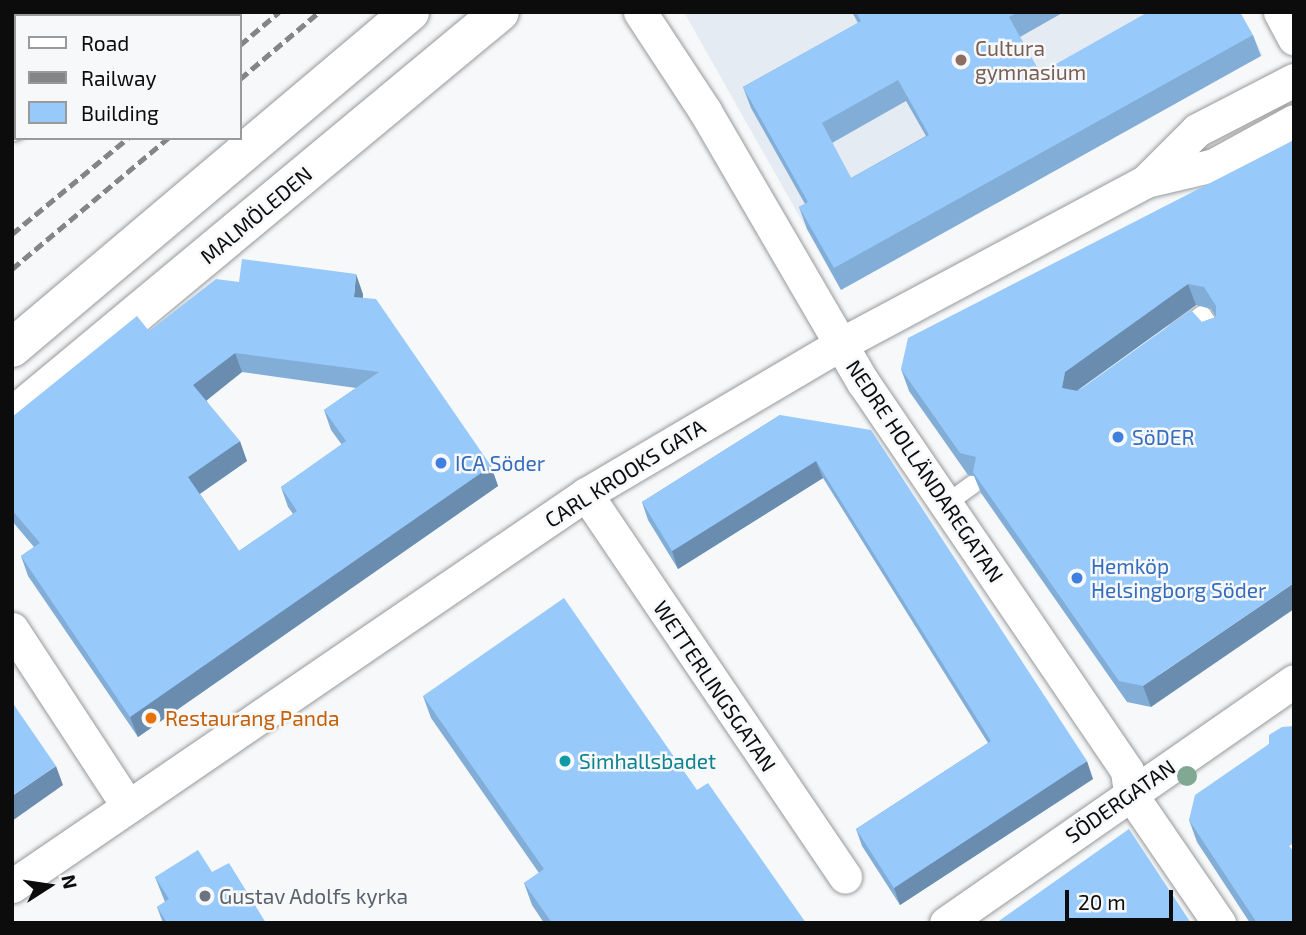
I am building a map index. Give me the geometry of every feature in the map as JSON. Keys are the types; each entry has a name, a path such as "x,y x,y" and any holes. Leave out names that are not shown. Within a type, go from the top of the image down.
{"main road":[{"path":"12,348 410,12"},
{"name":"MALMÖLEDEN","path":"12,417 500,12"}],"street":[{"name":"NEDRE HOLLÄNDAREGATAN","path":"640,12 705,111 841,344 1126,771 1130,793 1219,923"},
{"path":"1280,12 1294,38"},
{"name":"CARL KROOKS GATA","path":"1146,181 1197,130 1294,80"},
{"name":"CARL KROOKS GATA","path":"12,886 586,494 841,344 1146,181 1214,164 1294,121"},
{"name":"WETTERLINGSGATAN","path":"586,494 845,877"},
{"path":"12,629 128,806"},
{"name":"SÖDERGATAN","path":"946,923 1294,681"}],"lane":[{"path":"1157,347 1202,316 1214,333"},
{"path":"946,505 974,484"}],"shaded area":[{"path":"684,12 1240,12 1263,55 841,290"}],"building":[{"path":"12,12 89,12 14,14 12,72"},
{"path":"856,12 1018,12 1009,17 1040,73 1148,12 1240,12 1253,35 834,268 799,207 808,202 743,87 861,21","holes":["898,80 929,135 851,178 822,123"]},
{"name":"SöDER","path":"1294,140 1294,583 1143,686 1119,681 973,472 976,457 960,453 901,369 908,338","holes":["1188,284 1204,287 1216,306 1216,317 1202,322 1191,310 1078,391 1062,388 1065,372"]},
{"path":"242,259 356,274 354,297 376,299 491,466 130,717 21,556 40,543 12,510 12,417 137,316 149,331 216,279 239,282","holes":["235,353 379,372 324,410 346,441 281,487 297,511 239,551 188,477 240,441 193,385"]},
{"path":"780,415 871,430 1087,761 894,888 856,829 991,741 816,461 672,551 642,502"},
{"name":"Simhallsbadet","path":"564,598 697,790 708,783 806,923 552,923 524,883 544,869 423,696"},
{"path":"12,702 56,766 12,796"},
{"path":"1294,726 1294,843 1289,846 1294,852 1294,923 1257,923 1189,820 1195,795 1269,744 1269,735 1282,727"},
{"path":"1129,829 1191,923 996,923"},
{"path":"198,850 212,872 229,863 266,923 167,923 157,907 169,899 155,877"}],"railway":[{"path":"242,43 279,12"},
{"path":"242,77 319,12"},
{"path":"12,234 126,140"},
{"path":"12,269 166,140"}],"place":[{"name":"Cultura gymnasium","path":"961,60"},
{"name":"SöDER","path":"1118,437"},
{"name":"ICA Söder","path":"441,463"},
{"name":"Hemköp Helsingborg Söder","path":"1077,578"},
{"name":"Restaurang Panda","path":"151,718"},
{"name":"Simhallsbadet","path":"565,761"},
{"name":"Gustav Adolfs kyrka","path":"205,896"}]}
